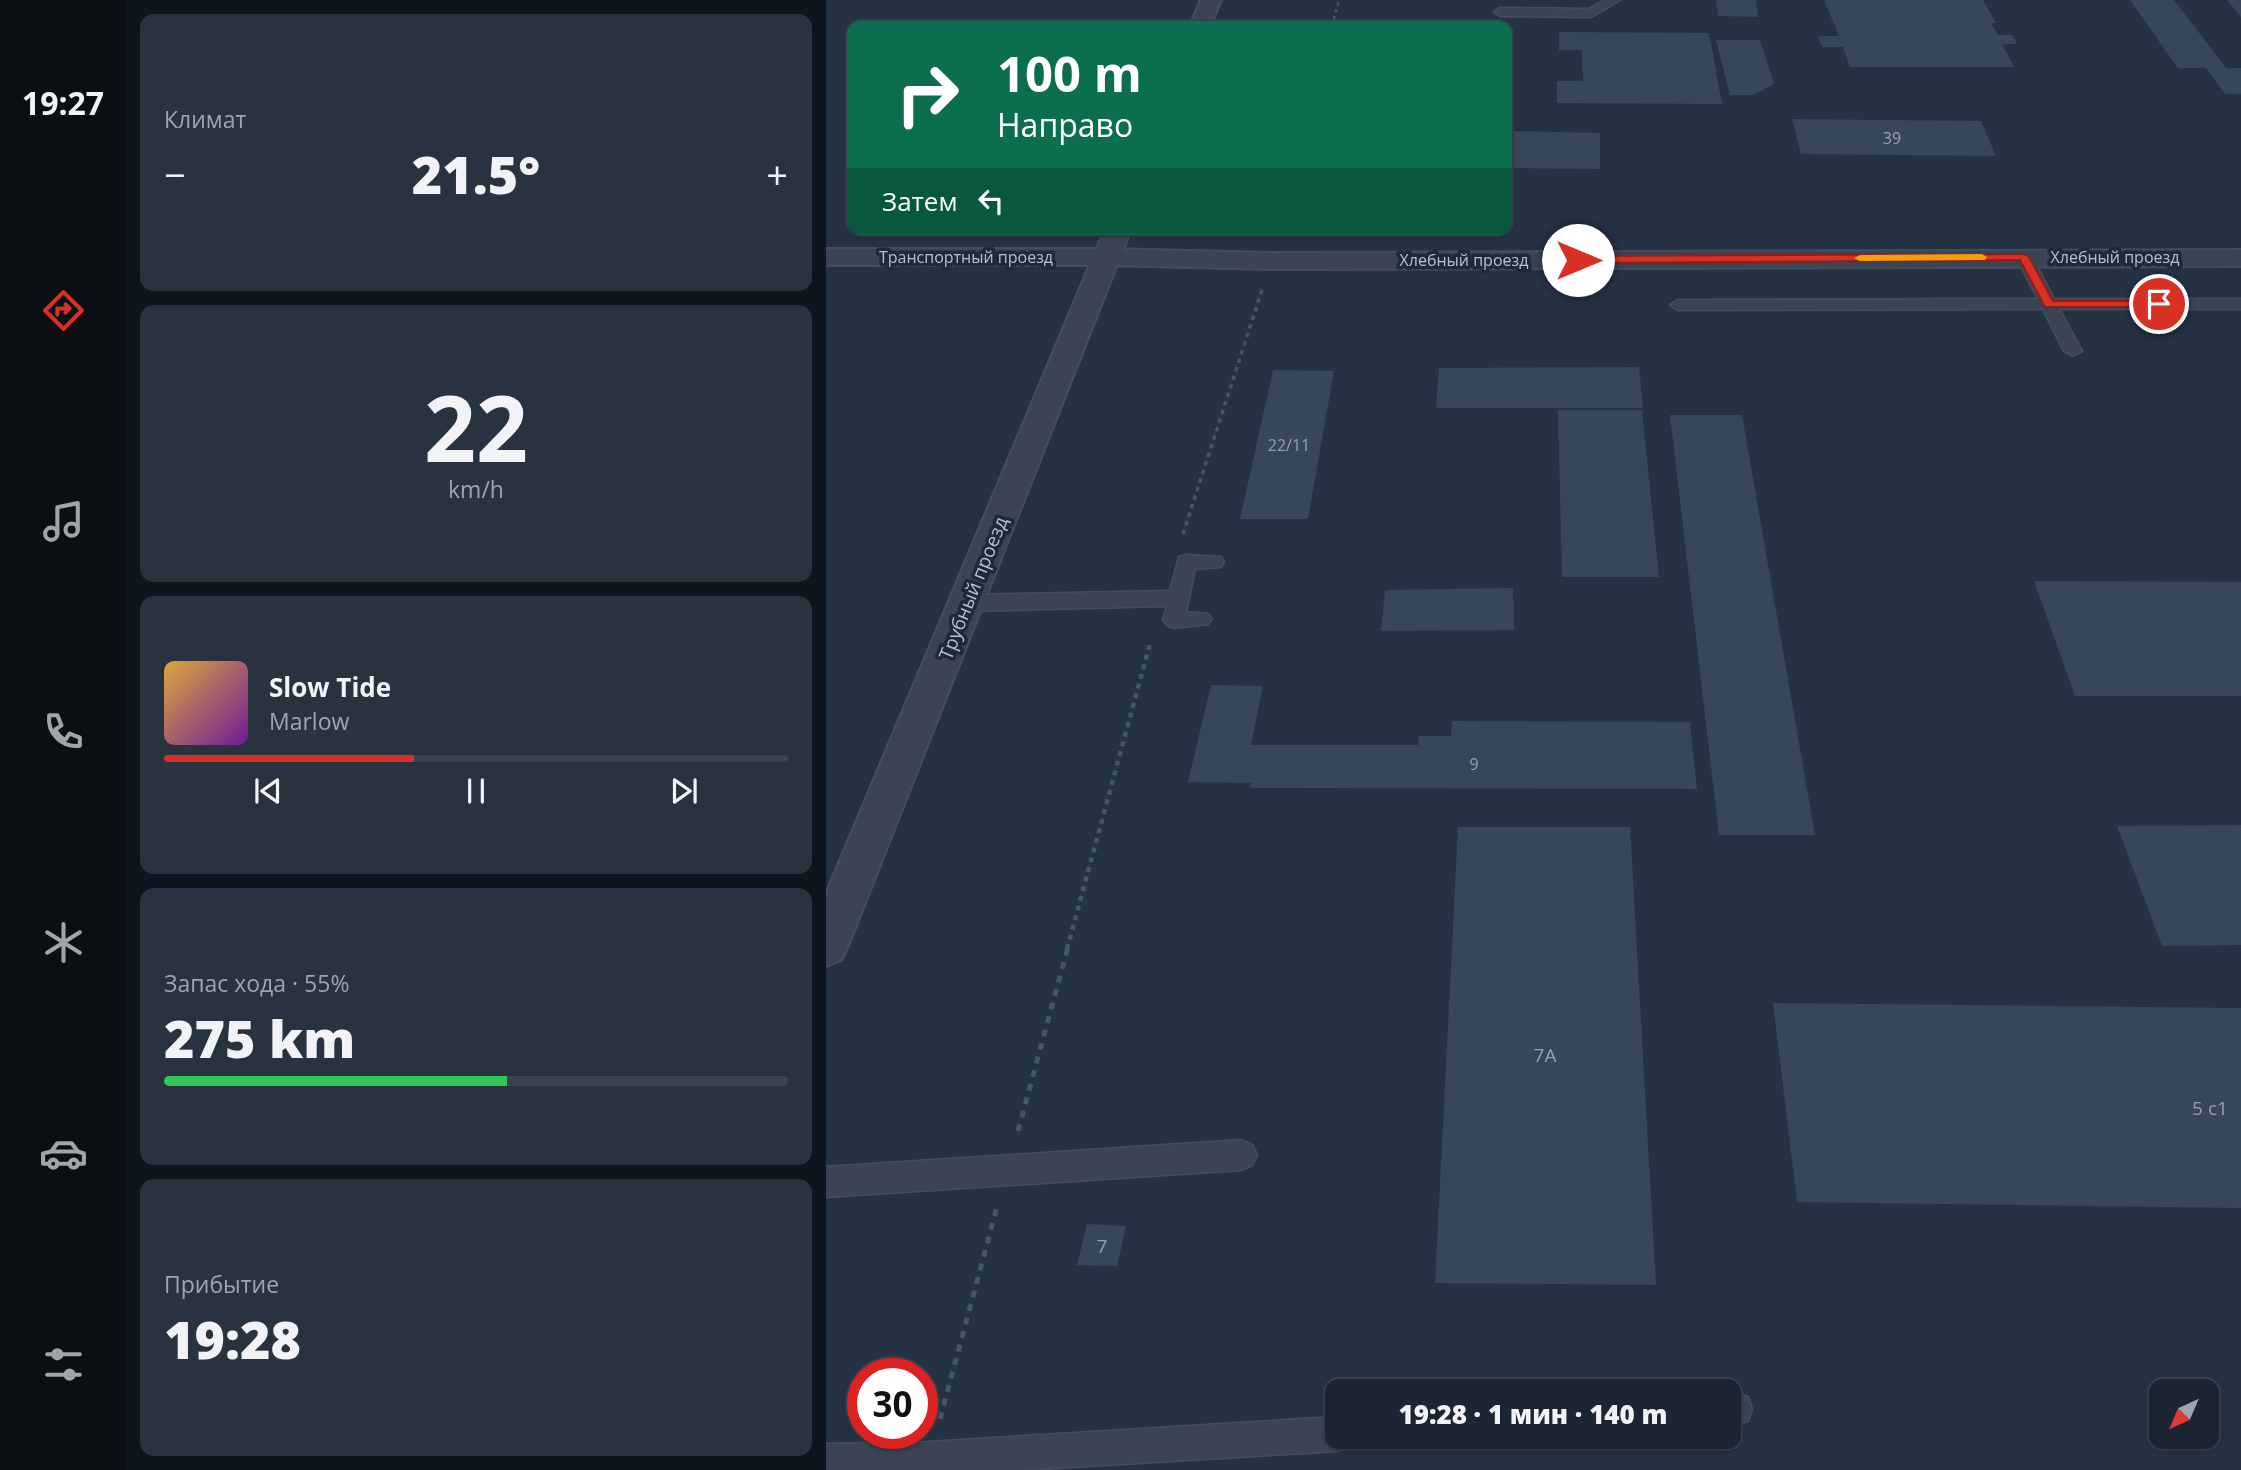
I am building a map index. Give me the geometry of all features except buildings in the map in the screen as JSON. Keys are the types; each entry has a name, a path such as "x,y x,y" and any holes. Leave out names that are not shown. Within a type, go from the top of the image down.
{"street":[{"path":"1202,21 1211,0"},
{"name":"Транспортный проезд","path":"826,257 1112,243"},
{"name":"Хлебный проезд","path":"1112,243 1272,261 2241,258"},
{"name":"Трубный проезд","path":"826,946 1112,243"}],"lane":[{"path":"1500,12 1591,13 1614,0"},
{"path":"2024,257 2073,351"},
{"path":"1678,305 2241,304"},
{"path":"1201,619 1174,620 1170,598 1186,562 1214,562"},
{"path":"967,603 1170,598"},
{"path":"826,1182 1242,1155"},
{"path":"826,1461 929,1459 1325,1435"}],"path":[{"path":"1333,21 1339,0"},
{"path":"929,1459 1007,1170 1170,598 1272,261"}],"slow traffic":[{"path":"1860,258 1982,257"}],"route":[{"path":"1578,260 2024,257 2049,305 2159,304"}]}
